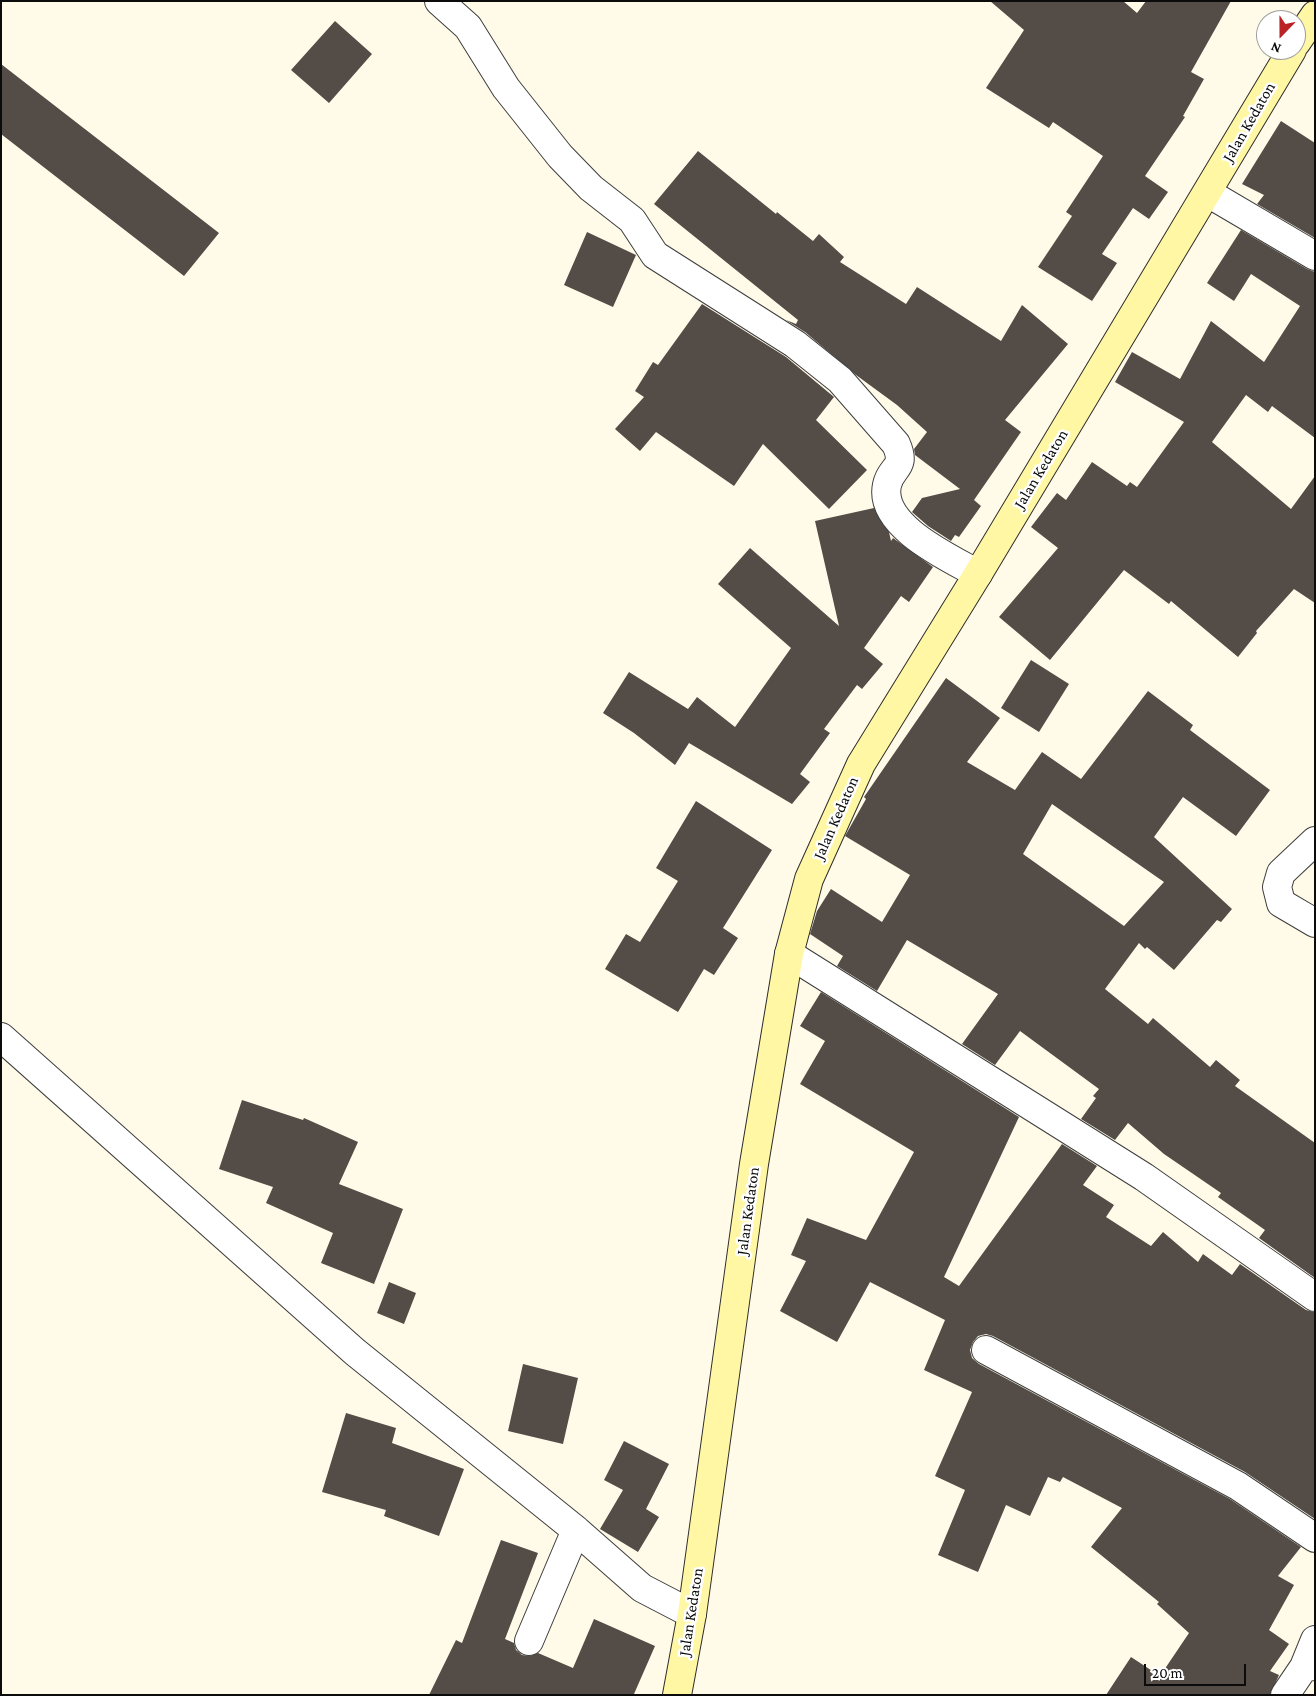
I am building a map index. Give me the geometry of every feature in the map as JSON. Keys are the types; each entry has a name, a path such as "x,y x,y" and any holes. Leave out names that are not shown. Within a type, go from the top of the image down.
{"street":[{"path":"439,1 468,27 506,88 560,156 590,188 632,220 655,255 795,344 840,380 896,444 901,456 898,468 887,484 886,497 897,519 923,544 978,574"},
{"path":"1306,28 1315,15"},
{"name":"Jalan Kedaton","path":"677,1695 692,1614 754,1164 789,954 809,879 861,764 978,574 1286,60"},
{"path":"1208,193 1315,256"},
{"path":"1315,841 1281,873 1277,887 1282,903 1315,923"},
{"path":"789,954 1144,1177 1315,1296"},
{"path":"1,1037 355,1352 576,1530 642,1588 692,1614"},
{"path":"986,1350 1238,1486 1315,1538"},
{"path":"529,1641 576,1530"},
{"path":"1285,1695 1309,1667 1315,1640"}],"building":[{"path":"990,1 1123,1 1137,13 1146,1 1231,1 1191,72 1204,79 1183,116 1185,117 1145,176 1168,192 1149,219 1133,208 1102,254 1117,263 1092,301 1038,267 1072,216 1066,212 1103,156 1053,122 1049,128 986,88 1024,30"},
{"path":"335,21 372,54 329,103 291,70"},
{"path":"1,64 219,233 184,276 1,134"},
{"path":"1281,121 1315,143 1315,238 1257,204 1264,195 1242,184"},
{"path":"698,151 776,214 777,212 813,241 819,234 844,257 840,262 906,304 917,287 1001,341 1022,305 1068,344 1005,420 1021,432 974,500 981,506 959,537 955,535 951,541 928,526 912,512 922,498 960,489 915,455 914,449 927,432 897,405 856,375 805,332 786,320 796,324 798,320 654,204"},
{"path":"1241,230 1315,272 1315,438 1272,406 1268,412 1246,395 1212,442 1291,509 1315,476 1315,603 1294,589 1256,631 1257,633 1238,657 1171,601 1169,604 1124,570 1050,660 999,617 1058,548 1031,527 1057,493 1066,500 1092,462 1127,486 1130,482 1137,487 1184,422 1115,382 1132,352 1180,379 1211,321 1264,362 1300,306 1251,274 1234,301 1207,283"},
{"path":"587,232 636,255 613,307 564,285"},
{"path":"702,304 786,357 834,397 816,420 867,470 829,509 763,444 734,486 656,432 640,451 615,429 644,397 635,391 653,362 658,365"},
{"path":"874,508 889,532 891,541 893,538 933,567 909,602 901,596 864,648 883,664 862,689 857,685 824,729 830,733 800,774 810,782 792,804 689,743 675,765 634,733 603,713 629,672 688,709 697,697 735,727 791,648 718,584 750,548 839,626 815,521"},
{"path":"1031,660 1069,684 1039,732 1001,708"},
{"path":"946,678 1000,718 967,762 1015,790 1042,752 1081,779 1148,691 1193,725 1190,730 1270,790 1236,836 1183,797 1154,837 1232,909 1221,922 1217,920 1174,970 1147,947 1145,949 1139,943 1105,989 1148,1024 1153,1018 1210,1067 1216,1060 1240,1080 1235,1086 1315,1143 1315,1278 1259,1238 1265,1230 1218,1197 1221,1193 1164,1154 1128,1123 1115,1140 1081,1119 1096,1098 1093,1096 1099,1089 1020,1031 995,1065 962,1044 998,994 907,940 877,991 837,966 843,956 810,934 817,911 831,889 882,922 910,875 845,836 866,799 864,797","holes":["1052,804 1164,882 1124,926 1023,854"]},
{"path":"696,801 772,850 723,928 738,938 714,975 704,969 678,1012 605,969 626,934 640,942 678,881 656,868"},
{"path":"821,992 1019,1117 944,1277 959,1286 1062,1144 1097,1166 1083,1185 1114,1205 1106,1217 1151,1246 1163,1232 1198,1262 1203,1254 1232,1275 1240,1264 1306,1310 1315,1312 1315,1519 1245,1472 993,1336 986,1334 978,1336 970,1350 972,1358 979,1364 1230,1499 1301,1547 1278,1576 1294,1585 1269,1630 1289,1644 1270,1671 1279,1675 1270,1695 1106,1695 1131,1657 1160,1676 1189,1633 1157,1604 1159,1602 1091,1547 1122,1508 1063,1477 1060,1482 1048,1477 1030,1516 1006,1505 978,1572 938,1555 965,1490 935,1476 972,1392 924,1370 945,1320 870,1282 837,1342 780,1311 806,1261 791,1255 807,1218 866,1240 914,1152 800,1084 825,1041 800,1026"},
{"path":"242,1100 303,1120 304,1118 358,1142 339,1184 403,1209 374,1284 321,1263 333,1233 266,1203 273,1187 219,1169"},
{"path":"389,1282 416,1293 404,1324 377,1313"},
{"path":"523,1364 578,1378 563,1444 508,1431"},
{"path":"346,1413 396,1428 392,1443 464,1469 439,1536 384,1516 386,1510 322,1492"},
{"path":"624,1441 669,1464 646,1509 659,1517 638,1552 600,1529 623,1490 604,1480"},
{"path":"501,1540 538,1553 505,1639 514,1643 516,1650 522,1655 530,1656 538,1653 573,1668 594,1619 655,1646 634,1694 636,1695 429,1695 456,1640 462,1643"}]}
